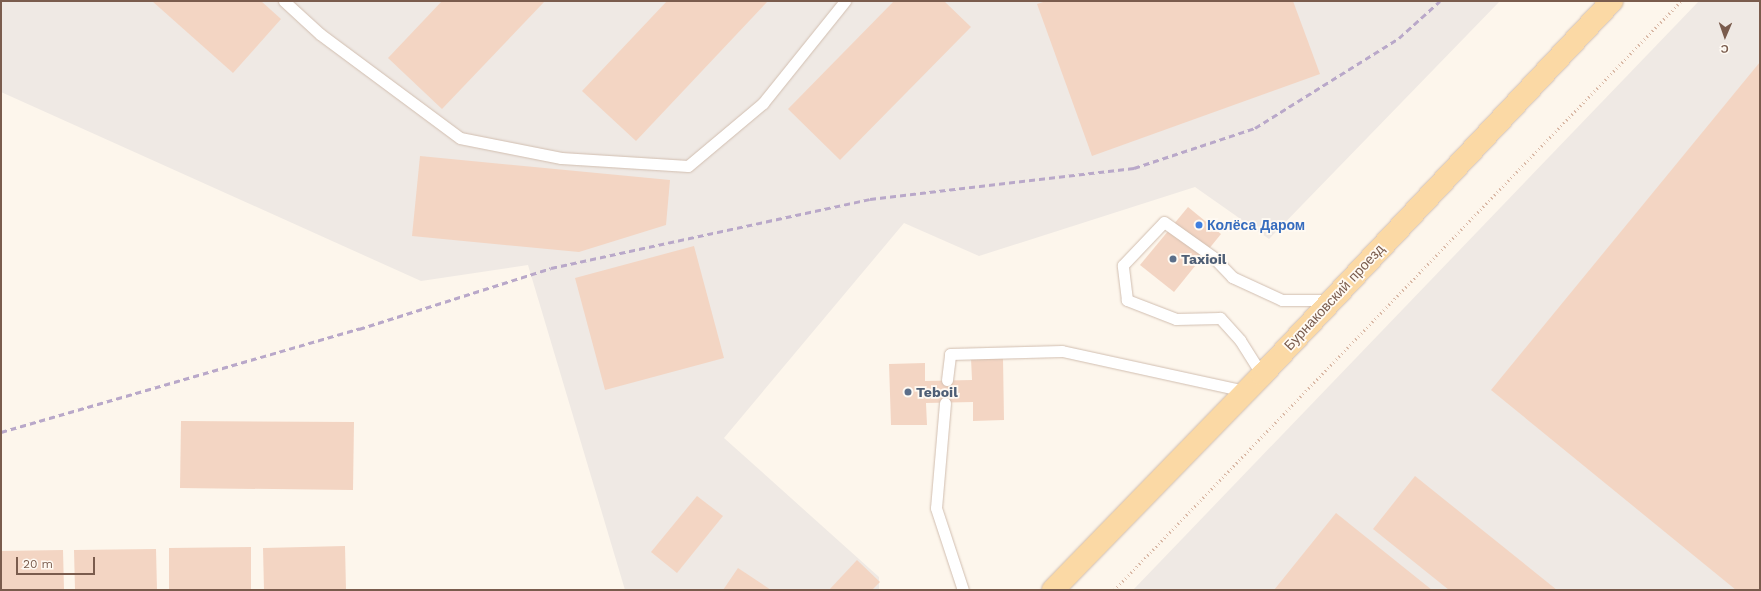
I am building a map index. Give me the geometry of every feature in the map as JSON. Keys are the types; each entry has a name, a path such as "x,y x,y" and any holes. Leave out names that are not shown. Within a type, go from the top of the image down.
{"main road":[{"name":"Бурнаковский проезд","path":"1053,590 1262,375 1609,2"}],"lane":[{"path":"284,1 320,34 460,138 561,158 688,166 763,103 845,1"},
{"path":"1262,375 1240,340 1220,318 1176,319 1127,300 1123,265 1164,222 1213,257 1232,277 1282,300 1331,300"},
{"path":"947,380 950,354 1062,351 1246,391"},
{"path":"945,403 936,508 963,590"}],"path":[{"path":"1114,590 1681,1"}],"shaded area":[{"path":"1,1 1500,1 1269,239 1195,187 979,256 904,223 724,438 879,577 879,590 625,590 528,265 421,281 1,92"},
{"path":"1699,1 1760,1 1760,590 1133,590"}],"building":[{"path":"152,1 261,1 281,19 233,73"},
{"path":"442,1 545,1 442,109 388,58"},
{"path":"667,1 768,1 636,141 582,91"},
{"path":"894,1 944,1 971,27 840,160 788,109"},
{"path":"1046,1 1293,1 1320,74 1092,156 1037,4"},
{"path":"1760,62 1760,590 1736,590 1491,390"},
{"path":"420,156 670,180 666,225 579,252 412,236"},
{"path":"1188,207 1221,234 1174,292 1140,265"},
{"path":"694,246 724,358 605,390 575,278"},
{"path":"971,358 1003,358 1004,420 973,421 973,402 926,403 927,425 891,425 889,364 925,363 925,381 972,380"},
{"path":"181,421 354,422 353,490 180,488"},
{"path":"1415,476 1557,590 1449,590 1373,529"},
{"path":"697,496 723,516 677,573 651,552"},
{"path":"1336,513 1432,590 1274,590"},
{"path":"345,546 346,590 264,590 263,548"},
{"path":"251,547 251,590 169,590 169,548"},
{"path":"156,549 157,590 75,590 74,550"},
{"path":"63,550 64,590 1,590 1,551"},
{"path":"857,560 880,582 872,590 829,590"},
{"path":"738,568 771,590 723,590"}],"railway":[{"path":"1,432 359,329 551,268 870,199 1134,168 1255,128 1399,38 1440,1"}],"place":[{"name":"Колёса Даром","path":"1199,225"},
{"name":"Taxioil","path":"1173,259"},
{"name":"Teboil","path":"908,392"}]}
